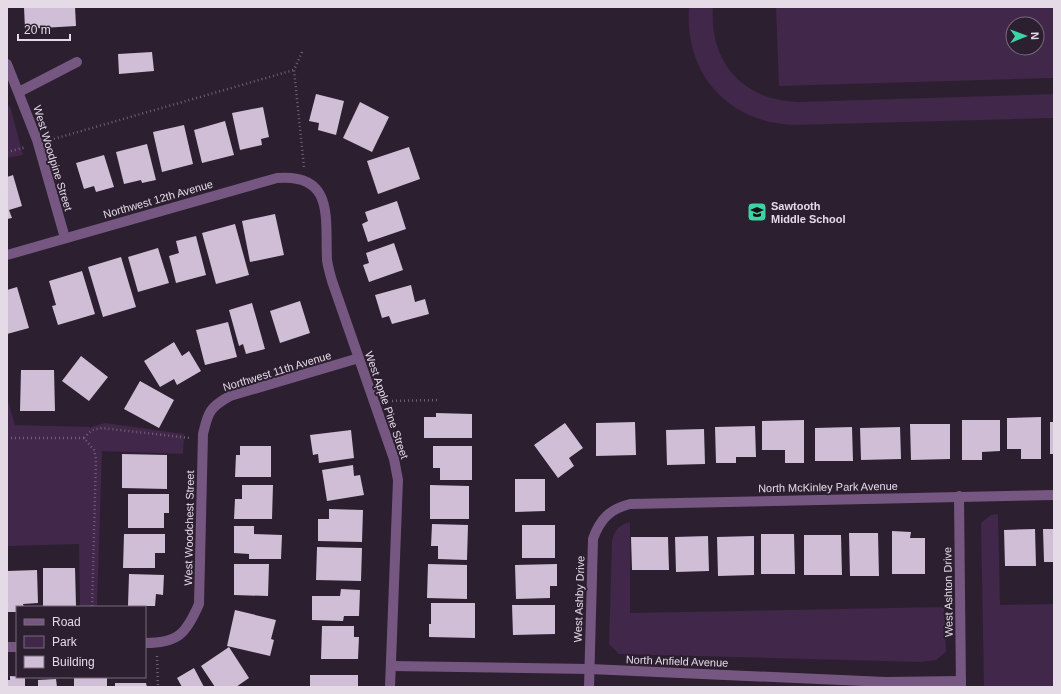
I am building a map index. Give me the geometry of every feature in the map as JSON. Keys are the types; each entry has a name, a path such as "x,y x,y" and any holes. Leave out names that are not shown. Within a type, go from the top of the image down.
{"street":[{"path":"19,92 77,62"},
{"name":"West Woodpine Street","path":"7,64 38,144 64,238"},
{"name":"Northwest 12th Avenue","path":"7,255 276,178 289,177 304,180 315,186"},
{"name":"West Apple Pine Street","path":"315,186 323,198 327,213 327,262 332,281 394,459 398,480 390,687"},
{"name":"Northwest 11th Avenue","path":"207,415 214,406 230,396 359,358"},
{"name":"West Woodchest Street","path":"157,643 168,641 180,635 190,624 199,604 203,440 207,415"},
{"name":"North McKinley Park Avenue","path":"606,515 616,508 630,504 1054,495"},
{"name":"West Ashton Drive","path":"959,496 961,684"},
{"name":"West Ashby Drive","path":"589,687 593,539 597,526 606,515"},
{"path":"146,643 157,643"},
{"name":"North Anfield Avenue","path":"391,666 590,669 961,684"}],"path":[{"path":"302,52 294,70 304,180"},
{"path":"7,152 294,70"},
{"path":"374,402 439,400"},
{"path":"7,438 84,438 92,430 102,428 203,440"},
{"path":"84,438 94,450 96,459 92,606"},
{"path":"157,643 158,687"}],"green space":[{"path":"689,7 713,7 713,27 717,45 723,61 745,86 778,100 798,102 1054,94 1054,118 793,125 769,122 748,115 730,104 714,90 702,73 694,53 689,31"},
{"path":"776,7 1054,7 1054,78 779,86"},
{"path":"10,106 23,155 7,158 7,107"},
{"path":"7,398 15,425 91,427 105,423 184,434 183,454 102,451 97,606 80,606 79,544 7,546"},
{"path":"998,514 1000,605 1054,604 1054,687 984,687 981,523 991,515"},
{"path":"630,522 630,613 944,607 946,652 936,660 920,662 619,654 609,644 612,541 618,528"}],"building":[{"path":"24,7 75,7 76,26 25,29"},
{"path":"152,52 154,71 119,74 118,54"},
{"path":"316,94 344,101 336,135 318,130 319,123 309,121"},
{"path":"360,102 389,117 372,152 343,138"},
{"path":"263,107 269,137 261,139 262,145 240,150 232,113"},
{"path":"225,121 234,155 202,163 194,130"},
{"path":"184,125 193,164 162,172 153,132"},
{"path":"147,144 156,180 142,183 141,180 124,184 116,152"},
{"path":"409,147 420,179 378,194 367,161"},
{"path":"104,155 114,187 96,192 94,186 84,189 76,163"},
{"path":"13,175 22,206 9,210 12,218 7,219 7,177"},
{"path":"397,201 406,229 368,242 362,224 368,221 365,212"},
{"path":"275,214 284,255 250,262 242,221"},
{"path":"235,224 249,275 216,284 202,233"},
{"path":"196,236 206,275 176,283 169,256 179,253 176,241"},
{"path":"394,243 403,270 369,282 363,265 369,263 366,253"},
{"path":"158,248 169,283 138,292 128,257"},
{"path":"121,257 136,307 103,317 88,267"},
{"path":"82,271 95,314 58,325 52,306 56,305 49,281"},
{"path":"411,285 415,302 425,299 429,314 392,324 389,316 382,318 375,295"},
{"path":"17,287 29,328 7,334 7,290"},
{"path":"300,301 310,333 280,343 270,311"},
{"path":"252,303 265,349 246,354 243,344 239,346 229,310"},
{"path":"228,322 237,357 205,365 196,330"},
{"path":"174,342 182,356 189,351 201,371 177,385 174,379 160,387 144,361"},
{"path":"81,356 108,377 89,401 62,381"},
{"path":"21,370 54,370 55,411 20,411"},
{"path":"140,381 174,400 159,428 124,409"},
{"path":"436,413 472,414 472,438 424,438 424,417 436,417"},
{"path":"1041,417 1041,459 1021,459 1021,449 1007,449 1007,418"},
{"path":"804,420 804,463 785,463 785,450 762,450 762,421"},
{"path":"962,420 1000,420 1000,451 982,452 982,460 962,460"},
{"path":"635,422 636,455 596,456 596,423"},
{"path":"1050,422 1054,422 1054,454 1050,454"},
{"path":"565,423 583,448 569,458 574,466 558,478 534,445"},
{"path":"910,424 950,424 950,459 911,460"},
{"path":"755,426 756,457 736,457 736,463 716,463 715,427"},
{"path":"852,427 853,461 815,461 815,428"},
{"path":"900,427 901,459 861,460 860,428"},
{"path":"704,429 705,464 667,465 666,430"},
{"path":"351,430 354,458 319,463 318,454 313,455 310,435"},
{"path":"240,446 271,446 271,477 235,477 236,455 240,455"},
{"path":"433,446 472,446 472,480 440,480 440,468 433,468"},
{"path":"122,454 167,455 167,489 122,488"},
{"path":"353,465 354,476 360,475 364,495 327,501 322,470"},
{"path":"515,479 545,479 545,511 515,512"},
{"path":"242,485 273,485 272,519 234,519 235,499 242,499"},
{"path":"430,485 469,486 469,519 430,519"},
{"path":"128,494 169,494 169,513 164,513 164,528 128,528"},
{"path":"329,509 363,510 362,542 318,541 318,519 329,519"},
{"path":"432,524 468,525 467,560 438,559 438,546 431,546"},
{"path":"522,525 555,525 555,558 522,558"},
{"path":"234,526 254,526 254,534 282,535 281,559 249,559 249,554 234,553"},
{"path":"1035,529 1036,566 1005,566 1004,530"},
{"path":"1043,529 1054,529 1054,562 1044,562"},
{"path":"892,531 911,532 910,538 925,538 925,574 892,574"},
{"path":"849,533 878,533 879,576 850,576"},
{"path":"124,534 165,534 165,553 155,553 155,568 123,568"},
{"path":"761,534 794,534 795,574 761,574"},
{"path":"804,535 841,535 842,575 804,575"},
{"path":"708,536 709,571 676,572 675,537"},
{"path":"754,536 754,575 718,576 717,537"},
{"path":"631,537 668,537 669,570 632,570"},
{"path":"317,547 362,548 361,581 316,580"},
{"path":"234,564 269,564 268,596 234,595"},
{"path":"428,564 467,565 467,599 427,598"},
{"path":"557,564 557,586 550,586 550,598 516,599 515,565"},
{"path":"43,568 75,568 76,606 43,606"},
{"path":"37,570 38,603 16,606 16,612 7,612 7,571"},
{"path":"129,574 164,575 163,595 156,594 155,606 128,606"},
{"path":"341,589 360,590 359,616 344,616 343,621 312,620 312,596 340,596"},
{"path":"431,603 475,603 475,638 429,637 429,624 431,624"},
{"path":"512,605 555,605 555,634 513,635"},
{"path":"235,610 276,620 271,639 274,640 270,656 227,646"},
{"path":"322,626 354,626 354,637 359,637 358,659 321,659"},
{"path":"229,647 249,678 236,687 215,687 201,666"},
{"path":"194,668 204,687 182,687 177,678"},
{"path":"310,675 358,675 358,687 310,687"},
{"path":"10,676 25,678 25,687 7,687 7,680 10,680"},
{"path":"74,678 107,678 107,687 74,687"},
{"path":"56,679 57,687 38,687 38,680"},
{"path":"115,683 146,683 147,687 115,687"}],"place":[{"name":"Sawtooth Middle School","path":"757,212"}]}
